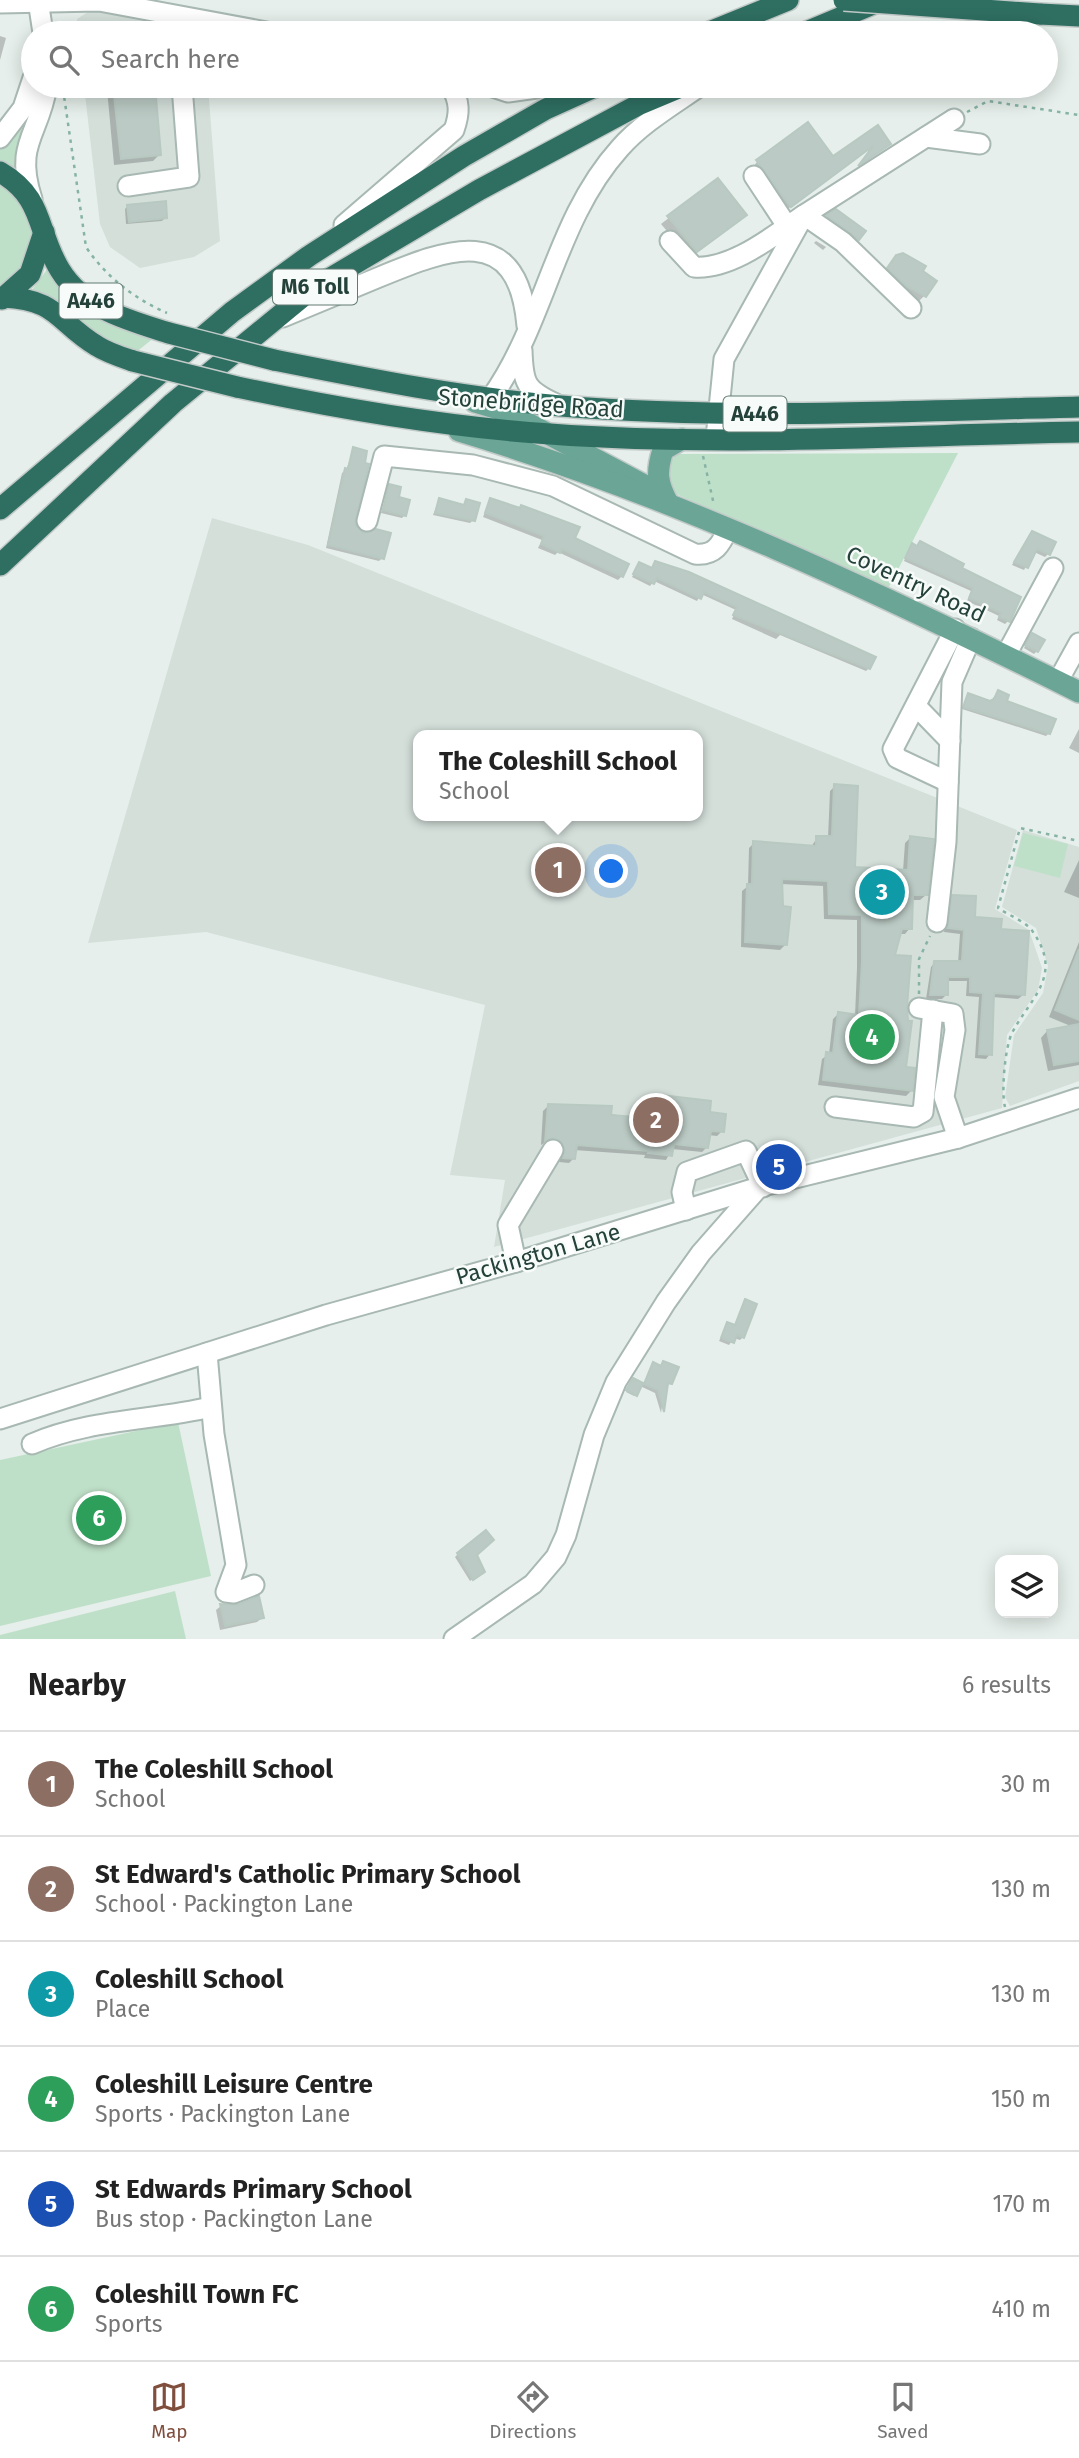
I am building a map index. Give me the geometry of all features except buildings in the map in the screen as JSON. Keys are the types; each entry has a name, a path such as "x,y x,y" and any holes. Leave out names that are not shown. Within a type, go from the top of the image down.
{"highway":[{"path":"736,21 788,0"},
{"path":"844,0 1079,16"},
{"path":"832,21 882,0"},
{"name":"M6 Toll","path":"0,509 232,312 309,256 464,156 570,98"},
{"name":"M6 Toll","path":"0,565 173,403 312,289 479,190 654,98"},
{"name":"A446","path":"0,172 18,183 32,199 44,232 30,274 2,299"},
{"name":"Stonebridge Road","path":"44,232 61,271 83,296 117,316 169,324 274,360 431,391 560,406 717,413 1079,407"},
{"name":"Stonebridge Road","path":"2,299 40,302 53,309 96,345 133,361 236,387 349,410 431,423 551,434 682,439 1079,432"}],"main road":[{"path":"431,391 505,411 643,484 668,503"},
{"path":"431,423 546,457 637,494 668,503"},
{"path":"668,503 658,484 657,468 663,450 682,439"},
{"name":"Coventry Road","path":"668,503 963,634 1079,692"}],"street":[{"path":"0,3 99,1 176,21"},
{"path":"38,2 41,21"},
{"path":"0,138 19,116 26,98"},
{"path":"32,199 24,175 23,159 43,98"},
{"path":"128,186 189,177 183,98"},
{"path":"309,256 454,130 459,118 457,98"},
{"path":"491,398 525,340 575,214 604,167 640,129 683,98"},
{"path":"670,242 694,267 709,268 760,244 954,119"},
{"path":"926,137 980,144"},
{"path":"754,176 787,226"},
{"path":"804,215 843,242 911,308"},
{"path":"716,438 724,359 804,215"},
{"path":"272,321 428,257 467,250 487,254 505,265 517,277 525,298 525,381 534,394 560,406"},
{"path":"367,521 384,456 473,465 553,486 695,554 712,552 721,545 729,529"},
{"path":"1006,655 1053,568"},
{"path":"948,782 897,758 893,749 916,706 963,634"},
{"path":"937,922 948,782 952,682 963,634"},
{"path":"1058,681 1079,643"},
{"path":"916,706 950,741"},
{"path":"835,1107 919,1115 924,1107 928,1064 926,1009 953,1014 955,1030 944,1097 958,1138"},
{"path":"928,1064 948,1068"},
{"name":"Packington Lane","path":"0,1419 327,1315 516,1262 761,1187 958,1138 1079,1098"},
{"path":"516,1262 508,1225 553,1150"},
{"path":"454,1639 533,1584 556,1557 566,1535 594,1435 616,1382 666,1302 701,1253 761,1187 746,1151 687,1172 682,1192 687,1210"},
{"path":"207,1353 211,1407 236,1565 226,1592 254,1585"},
{"path":"32,1444 57,1433 131,1419 166,1417 211,1407"}],"path":[{"path":"64,98 86,247 99,266 169,324"},
{"path":"954,119 988,101 1079,115"},
{"path":"1009,1121 1003,1100 1011,1034 1041,992 1046,968 1032,929 998,908 1020,828 1079,841"},
{"path":"926,1009 919,959 937,922"}],"shaded area":[{"path":"91,10 148,21 77,21"},
{"path":"85,98 209,98 220,241 194,257 140,268 110,247 100,224"},
{"path":"212,518 308,545 1017,830 995,909 1029,930 1042,968 1038,990 1007,1035 1002,1108 494,1247 505,1180 450,1175 485,1005 206,932 88,943"},
{"path":"1023,830 1079,847 1079,1081 1010,1106 1005,1097 1014,1035 1043,993 1048,966 1036,928 1002,907"}],"green space":[{"path":"22,125 17,170 0,161 0,148"},
{"path":"0,185 24,210 31,231 31,243 24,266 0,290"},
{"path":"48,268 155,337 135,353 103,340 58,301 32,290"},
{"path":"958,453 888,589 676,494 665,481 665,467 677,454"},
{"path":"1023,833 1068,844 1060,878 1014,866"},
{"path":"178,1422 211,1576 0,1626 0,1460"},
{"path":"175,1591 186,1639 0,1639 0,1635"}],"place":[{"name":"The Coleshill School","path":"558,870"},
{"name":"Coleshill School","path":"882,892"},
{"name":"Coleshill Leisure Centre","path":"872,1037"},
{"name":"St Edward's Catholic Primary School","path":"656,1120"},
{"name":"St Edwards Primary School","path":"779,1167"},
{"name":"Coleshill Town FC","path":"99,1518"}]}
